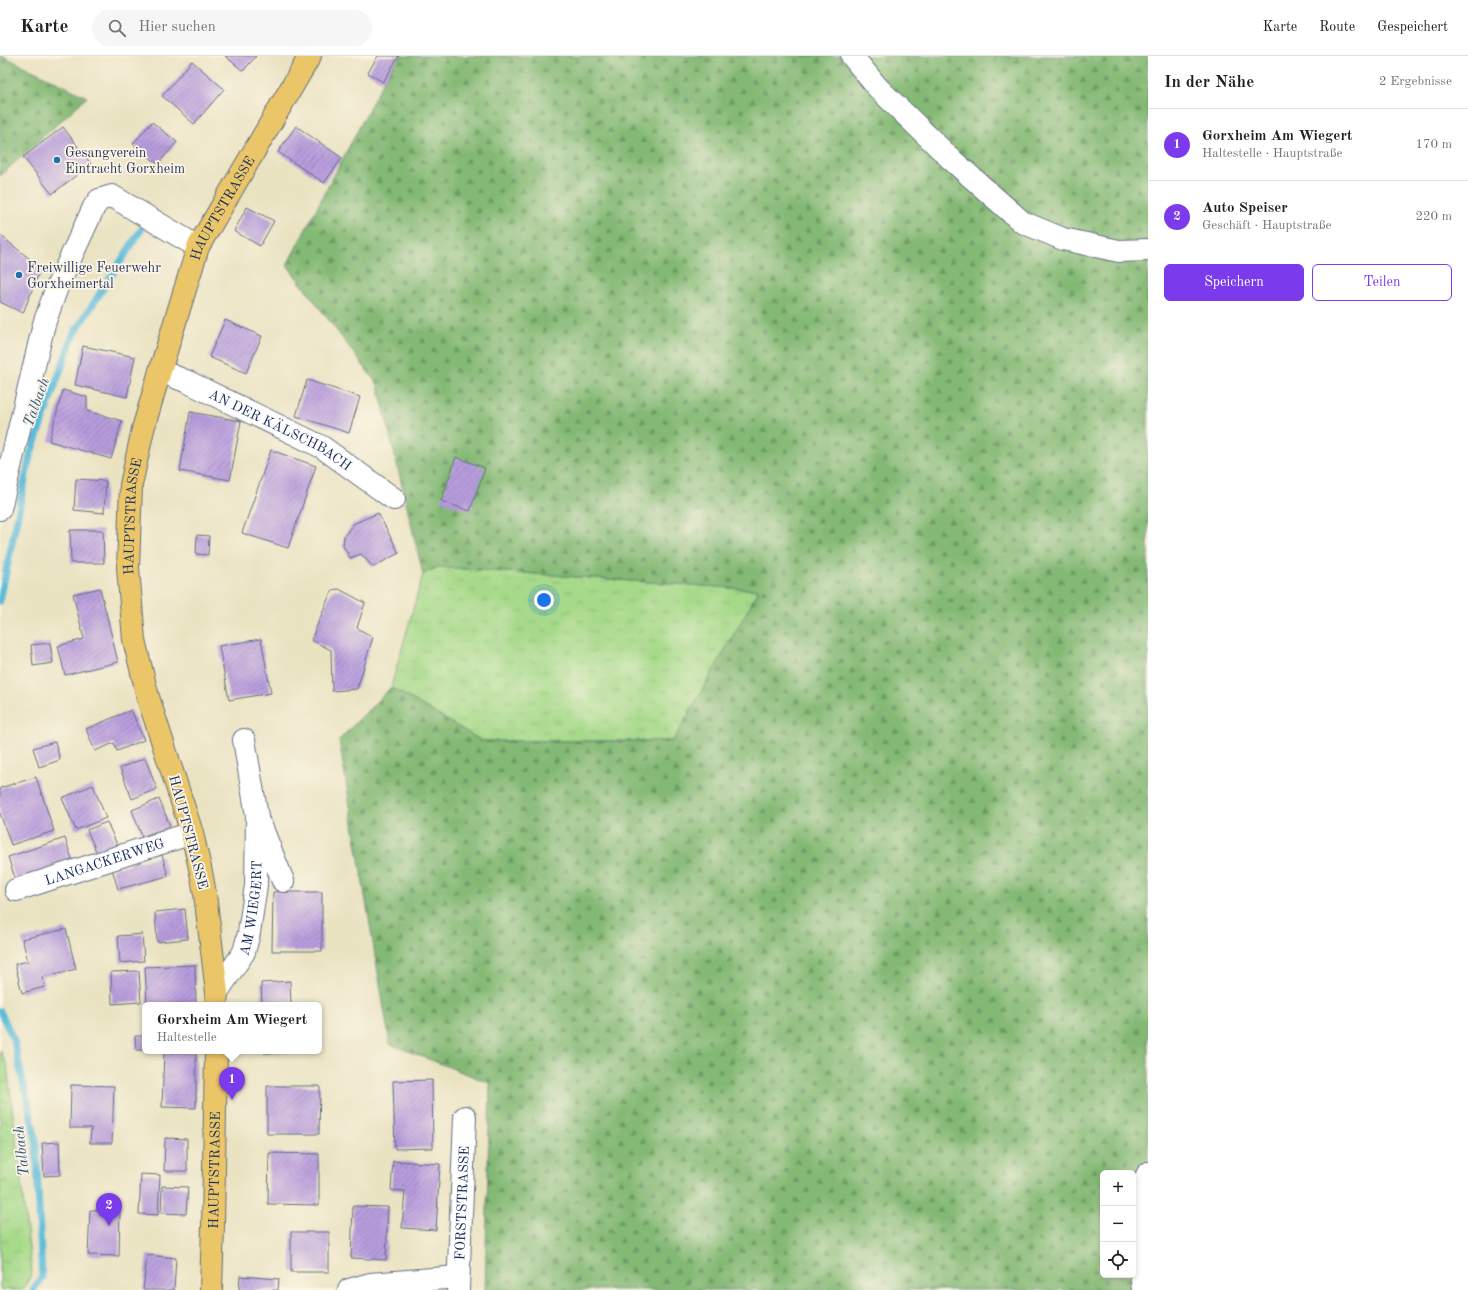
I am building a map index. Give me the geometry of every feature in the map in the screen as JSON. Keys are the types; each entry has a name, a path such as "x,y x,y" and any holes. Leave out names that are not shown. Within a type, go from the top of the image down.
{"main road":[{"name":"HAUPTSTRASSE","path":"217,999 206,894 192,832 148,697 134,640 128,568 131,485 144,429 160,371 198,247 310,56"},
{"name":"HAUPTSTRASSE","path":"211,1290 216,1054"}],"street":[{"path":"852,56 878,88 952,160 1022,222 1063,239 1119,252 1148,250"},
{"path":"0,509 47,317 57,287 94,207 99,200 112,196 198,247"},
{"name":"AN DER KÄLSCHBACH","path":"160,371 188,382 322,447 394,499"},
{"name":"AM WIEGERT","path":"217,999 244,952 249,933 256,885 257,816 244,740"},
{"name":"AM WIEGERT","path":"257,816 283,881"},
{"name":"LANGACKERWEG","path":"16,890 192,832"},
{"name":"FORSTSTRASSE","path":"458,1284 465,1117"},
{"path":"1143,1290 1139,1257 1143,1185 1148,1173"},
{"path":"349,1290 370,1284 458,1284"}],"green space":[{"path":"0,56 3,56 87,97 0,176"},
{"path":"399,56 1148,56 1148,1290 485,1290 490,1083 390,1044 339,740 391,687 482,741 673,741 759,590 438,567 423,574 378,385 287,265 383,82"},
{"path":"438,567 760,590 673,741 482,741 391,687 423,574"},
{"path":"0,1050 7,1065 32,1273 23,1290 0,1290"}],"building":[{"path":"225,56 256,56 243,71"},
{"path":"378,56 399,56 383,82 368,73"},
{"path":"192,61 224,89 194,124 162,96"},
{"path":"152,122 177,142 158,164 133,144"},
{"path":"296,126 342,158 324,183 278,152"},
{"name":"Gesangverein Eintracht Gorxheim","path":"63,127 91,164 52,194 23,157"},
{"path":"247,207 274,221 260,246 234,231"},
{"name":"Freiwillige Feuerwehr Gorxheimertal","path":"0,235 41,268 23,313 0,302"},
{"path":"225,320 262,336 246,373 209,357"},
{"path":"83,346 135,357 127,397 75,385"},
{"path":"307,380 360,397 349,433 296,416"},
{"path":"63,390 87,397 87,411 122,421 111,459 49,441"},
{"path":"190,412 241,421 230,480 180,471"},
{"path":"271,450 316,466 288,548 242,533"},
{"path":"456,457 485,468 470,511 441,501"},
{"path":"76,479 106,481 104,513 74,510"},
{"path":"378,513 399,553 373,567 361,554 350,558 343,546 344,536 353,524"},
{"path":"70,530 103,530 104,563 71,563"},
{"path":"197,535 209,536 208,555 196,554"},
{"path":"100,588 118,662 65,675 58,646 84,639 73,594"},
{"path":"339,589 365,603 357,628 373,637 357,689 332,691 331,650 311,640 328,599 333,590"},
{"path":"261,639 271,693 229,700 219,646"},
{"path":"50,643 53,663 33,666 31,645"},
{"path":"131,710 144,740 117,751 114,743 95,751 86,729"},
{"path":"55,742 60,760 39,767 33,748"},
{"path":"145,758 157,789 132,799 120,768"},
{"path":"36,777 54,831 11,845 0,813 0,788"},
{"path":"93,785 106,818 76,830 62,798"},
{"path":"159,799 170,826 142,837 132,810"},
{"path":"107,822 119,849 99,858 87,830"},
{"path":"65,838 73,862 16,881 8,857"},
{"path":"162,855 168,876 118,889 112,869"},
{"path":"273,892 322,892 322,951 272,951"},
{"path":"185,909 188,939 157,942 155,912"},
{"path":"66,929 76,969 42,977 45,987 22,993 15,964 28,961 22,939"},
{"path":"142,934 144,961 120,963 118,936"},
{"path":"195,965 196,1002 147,1002 145,967"},
{"path":"139,971 141,1002 112,1004 111,972"},
{"path":"290,981 291,1002 262,1002 261,983"},
{"path":"135,1036 142,1036 142,1050 136,1050"},
{"path":"164,1054 196,1054 196,1108 162,1107"},
{"path":"432,1080 433,1148 395,1149 393,1081"},
{"path":"71,1085 114,1086 112,1143 90,1143 91,1128 70,1128"},
{"path":"267,1086 320,1086 319,1134 267,1134"},
{"path":"165,1138 187,1139 187,1171 164,1171"},
{"path":"59,1142 60,1175 44,1176 42,1143"},
{"path":"269,1153 319,1154 319,1205 268,1204"},
{"path":"393,1161 440,1164 436,1230 402,1228 405,1191 391,1190"},
{"path":"141,1174 160,1175 158,1215 139,1214"},
{"path":"162,1186 188,1187 186,1214 161,1213"},
{"path":"353,1206 388,1207 386,1260 351,1258"},
{"path":"90,1210 120,1211 119,1256 88,1255"},
{"path":"291,1232 329,1232 329,1272 291,1272"},
{"path":"147,1255 176,1258 174,1290 143,1290"},
{"path":"240,1276 279,1279 278,1290 239,1290"}],"waterway":[{"name":"Talbach","path":"0,601 30,456 73,335 141,230"},
{"name":"Talbach","path":"0,1011 14,1041 36,1140 42,1277 33,1290"}],"place":[{"name":"Gesangverein Eintracht Gorxheim","path":"57,160"},
{"name":"Freiwillige Feuerwehr Gorxheimertal","path":"19,275"},
{"name":"Gorxheim Am Wiegert","path":"232,1100"},
{"name":"Auto Speiser","path":"109,1226"}]}
